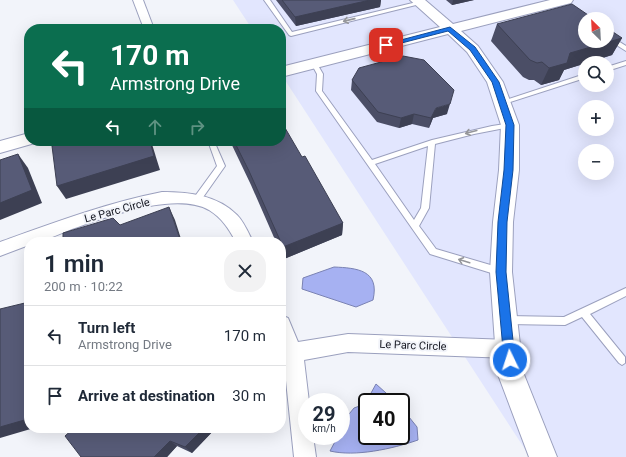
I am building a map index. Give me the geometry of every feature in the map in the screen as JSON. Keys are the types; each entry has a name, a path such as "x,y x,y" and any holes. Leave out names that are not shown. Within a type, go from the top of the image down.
{"street":[{"path":"138,0 147,24"},
{"path":"419,1 473,49 495,82 510,125 509,170 503,222 501,272 510,372 543,457"},
{"path":"286,71 450,29 564,3"},
{"path":"0,146 24,140"},
{"name":"Le Parc Circle","path":"33,237 76,221 137,203 162,198 189,198 214,206 232,220 241,237"},
{"name":"Le Parc Circle","path":"0,249 24,240"},
{"path":"286,336 293,352 305,457"},
{"name":"Le Parc Circle","path":"293,352 348,343 509,349"}],"lane":[{"path":"267,0 284,24"},
{"path":"286,27 291,34 419,1"},
{"path":"614,41 626,49"},
{"path":"314,63 320,74 319,91 433,252 501,272"},
{"path":"614,67 626,63"},
{"path":"502,102 578,78"},
{"path":"370,163 432,142 478,130 510,125"},
{"path":"415,226 425,208 432,142"},
{"path":"196,200 221,166 213,146"},
{"path":"506,320 565,321 626,292"},
{"path":"583,312 622,360"}],"shaded area":[{"path":"233,0 626,0 626,457 530,457 286,82 286,24 249,24"}],"water":[{"path":"334,267 351,268 365,273 370,277 373,282 373,300 356,307 302,289 303,278"},
{"path":"376,384 386,393 371,393"},
{"path":"358,407 358,445 400,445 362,453 340,453 330,451 333,445 350,445 350,413 354,408"},
{"path":"410,418 417,427 418,440 410,442"}],"building":[{"path":"282,0 370,0 295,17"},
{"path":"572,4 584,12 578,12 578,48 587,48 570,53 567,63 549,68 542,62 537,63 530,60 497,24"},
{"path":"614,33 622,38 614,40"},
{"path":"403,56 424,60 454,90 450,104 436,108 431,118 414,114 401,118 378,112 352,80 359,68"},
{"path":"286,130 302,157 305,156 343,223 286,246 286,237 279,237 236,146 286,146"},
{"path":"52,146 151,146 154,156 57,186"},
{"path":"18,154 32,190 0,203 0,160"},
{"path":"169,207 179,237 63,237 63,233 113,218 120,225"},
{"path":"24,303 24,420 0,427 0,309"},
{"path":"68,433 199,433 185,447 170,441 154,457 81,457 65,436"}],"route":[{"path":"386,45 450,29 473,49 495,82 510,125 509,170 503,222 501,272 510,360"}]}
